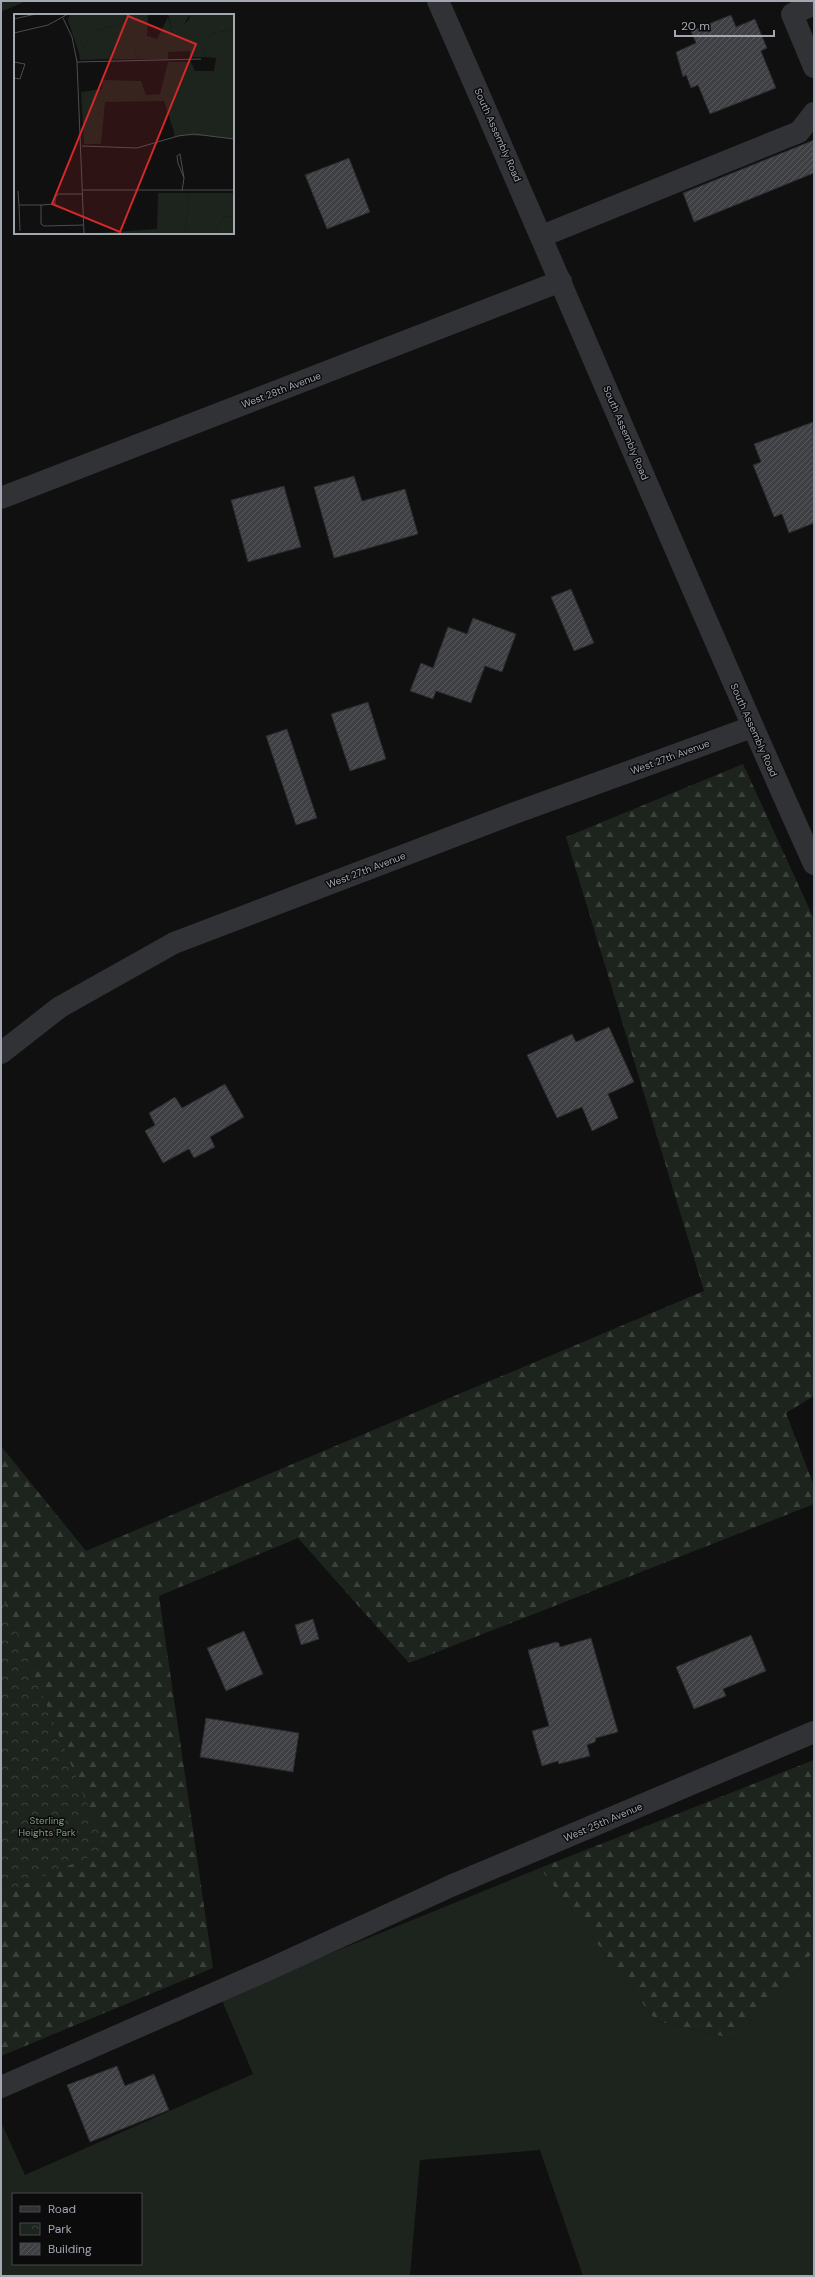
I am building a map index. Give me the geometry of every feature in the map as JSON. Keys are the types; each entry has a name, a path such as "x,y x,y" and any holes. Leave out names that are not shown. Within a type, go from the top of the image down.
{"street":[{"name":"South Assembly Road","path":"438,1 542,236 752,727 814,864"},
{"path":"814,4 792,14 814,67"},
{"path":"542,236 799,132 814,113"},
{"name":"West 28th Avenue","path":"1,498 561,281"},
{"name":"West 27th Avenue","path":"1,1053 60,1008 174,943 505,817 752,727"},
{"name":"West 25th Avenue","path":"1,2087 393,1914 461,1882 814,1732"}],"green space":[{"path":"1,1 26,1 1,12"},
{"path":"743,764 814,919 814,1396 786,1413 814,1486 814,1504 409,1663 298,1538 159,1596 213,1968 1,2056 1,1446 86,1551 704,1291 566,837"},
{"name":"Sterling Heights Park","path":"1,1594 106,1850 1,1894"},
{"path":"814,1760 814,1951 735,2039 656,2021 540,1868"},
{"path":"540,1868 656,2021 735,2039 814,1951 814,2276 583,2276 540,2150 420,2160 410,2276 1,2276 1,2122 25,2175 253,2074 221,1998"}],"building":[{"path":"731,15 736,27 755,19 767,48 761,51 776,88 710,114 698,85 691,88 686,75 683,77 676,52 696,43 691,31"},
{"path":"814,140 814,173 694,222 683,193"},
{"path":"349,158 370,212 327,229 305,175"},
{"path":"813,422 814,523 789,533 782,514 774,517 753,465 761,462 754,444"},
{"path":"354,476 362,501 405,489 418,534 334,558 314,487"},
{"path":"284,486 301,547 248,562 231,500"},
{"path":"571,589 594,643 574,651 551,597"},
{"path":"473,618 516,634 502,672 485,666 471,703 436,691 433,699 410,691 421,663 433,668 448,627 467,634"},
{"path":"368,702 386,759 350,771 331,714"},
{"path":"287,729 317,818 296,825 266,736"},
{"path":"609,1027 634,1082 608,1094 618,1118 592,1131 582,1107 557,1118 527,1055 572,1034 576,1042"},
{"path":"225,1084 244,1117 210,1137 215,1147 194,1158 189,1149 163,1163 145,1131 155,1125 149,1113 175,1097 182,1108"},
{"path":"313,1619 319,1639 301,1645 295,1625"},
{"path":"244,1631 263,1674 226,1691 207,1648"},
{"path":"751,1635 766,1671 723,1689 726,1696 694,1709 676,1667"},
{"path":"591,1638 618,1732 596,1738 595,1742 587,1745 590,1756 559,1764 558,1761 542,1766 532,1731 549,1726 528,1650 556,1642 559,1643 560,1647"},
{"path":"206,1718 299,1733 293,1772 200,1757"},
{"path":"117,2066 125,2086 154,2074 169,2110 90,2142 67,2085"}]}
